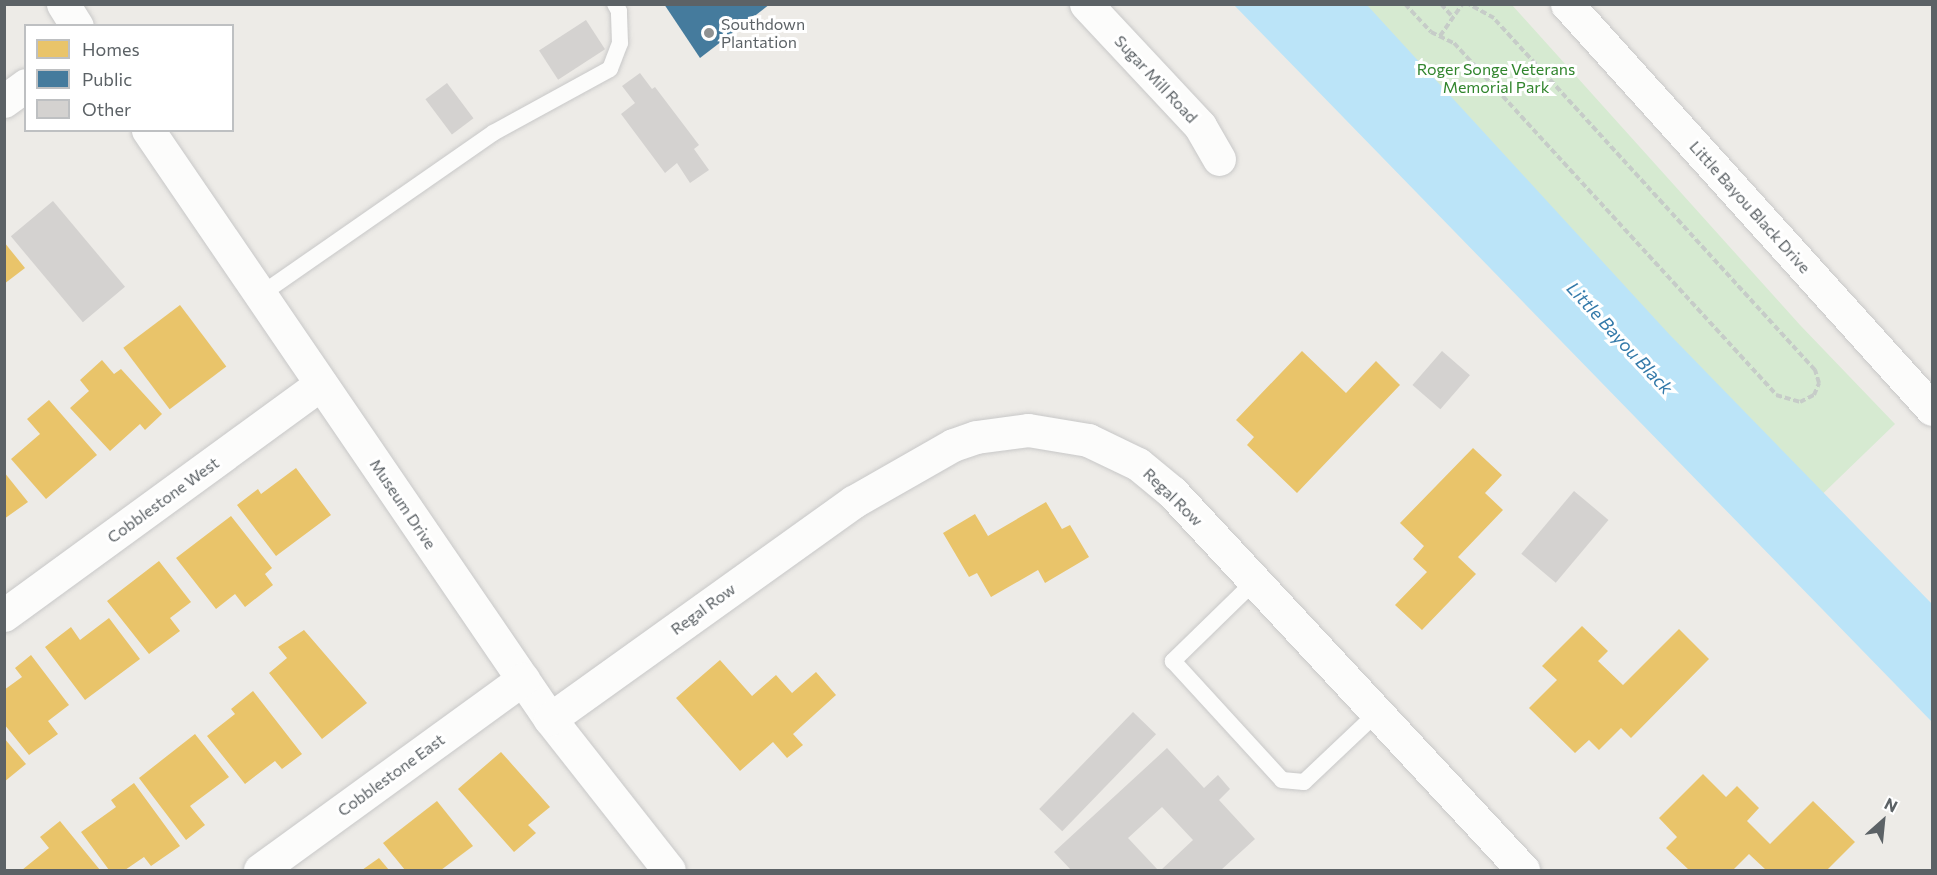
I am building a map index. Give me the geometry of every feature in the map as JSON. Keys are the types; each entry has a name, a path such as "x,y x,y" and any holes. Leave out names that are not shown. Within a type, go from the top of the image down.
{"street":[{"path":"63,4 76,24"},
{"name":"Sugar Mill Road","path":"1086,4 1200,126 1219,159"},
{"name":"Little Bayou Black Drive","path":"1567,4 1932,409"},
{"path":"4,101 24,86"},
{"name":"Museum Drive","path":"149,132 550,719 669,870"},
{"name":"Cobblestone West","path":"4,615 321,384"},
{"name":"Regal Row","path":"550,719 853,502 953,445 976,437 1028,430 1088,440 1138,464 1172,492 1523,870"},
{"name":"Cobblestone East","path":"260,870 523,679"}],"lane":[{"path":"260,295 493,133 610,69 620,43 619,11 615,4"},
{"path":"1254,581 1173,662 1282,780 1304,782 1377,713"}],"path":[{"path":"1405,4 1440,36 1454,43 1776,395 1800,402 1815,395 1819,383 1815,370 1494,18 1469,4"},
{"path":"1441,4 1451,15"},
{"path":"1440,36 1451,15 1462,4"}],"green space":[{"name":"Roger Songe Veterans Memorial Park","path":"1347,5 1512,5 1800,325 1895,424 1808,508"}],"water":[{"name":"Little Bayou Black","path":"1234,5 1367,5 1669,334 1932,604 1932,722"}],"building: Homes":[{"path":"4,242 25,268 4,284"},
{"path":"180,305 226,366 170,409 123,348"},
{"path":"1302,351 1346,393 1376,361 1400,385 1297,493 1247,445 1254,437 1236,420"},
{"path":"102,360 114,374 121,369 162,414 145,430 140,424 110,451 70,408 89,391 80,380"},
{"path":"49,400 97,455 46,499 11,459 40,434 27,419"},
{"path":"1473,448 1502,475 1485,493 1503,510 1458,557 1476,574 1422,630 1395,605 1427,572 1413,559 1424,546 1400,523"},
{"path":"296,468 331,515 276,556 237,505 258,489 261,494"},
{"path":"4,472 28,502 4,519"},
{"path":"1046,502 1062,529 1070,525 1089,557 1045,583 1038,570 991,597 977,573 969,577 943,533 975,514 988,536"},
{"path":"231,516 272,568 265,574 273,585 245,607 235,594 216,609 176,558"},
{"path":"159,561 191,602 170,618 180,631 149,654 107,601"},
{"path":"109,618 140,659 85,700 45,647 71,627 80,640"},
{"path":"1582,626 1608,651 1598,661 1623,685 1679,629 1709,659 1631,738 1621,728 1599,750 1589,740 1575,753 1529,708 1557,680 1542,666"},
{"path":"304,630 367,703 322,739 269,673 287,658 278,647"},
{"path":"31,655 69,705 48,721 58,734 29,755 4,724 4,690 22,677 15,668"},
{"path":"720,660 752,696 776,675 792,693 816,672 836,695 793,734 803,745 787,758 773,742 740,771 676,698"},
{"path":"253,691 302,754 282,769 275,761 245,784 207,736 235,714 231,709"},
{"path":"195,734 229,777 190,806 205,825 186,840 139,778"},
{"path":"4,738 26,764 4,782"},
{"path":"501,752 550,807 528,825 536,833 514,852 458,789"},
{"path":"1703,774 1726,797 1737,786 1759,808 1747,821 1770,844 1813,801 1855,842 1827,870 1766,870 1749,854 1733,870 1689,870 1666,848 1677,837 1659,818"},
{"path":"134,783 180,846 151,866 144,857 125,870 109,870 81,832 116,807 111,800"},
{"path":"437,801 473,846 441,870 405,870 383,843"},
{"path":"60,821 100,870 22,870 49,848 40,837"},
{"path":"379,858 389,870 362,870"}],"building: Public":[{"name":"Southdown Plantation","path":"664,4 770,4 700,58"}],"building: Other":[{"path":"586,20 605,49 558,80 539,50"},
{"path":"640,73 652,89 655,87 699,145 694,149 709,170 690,183 677,163 665,173 621,114 635,103 622,86"},
{"path":"447,83 473,118 452,134 425,99"},
{"path":"53,201 125,287 83,322 11,236"},
{"path":"1442,351 1470,375 1440,409 1412,385"},
{"path":"1574,491 1608,520 1556,583 1521,554"},
{"path":"1133,712 1156,734 1062,831 1039,809"},
{"path":"1167,748 1204,788 1218,775 1230,789 1219,800 1255,839 1221,870 1161,870 1193,840 1162,807 1128,838 1158,870 1071,870 1054,852"}],"place":[{"name":"Southdown Plantation","path":"709,33"}]}
